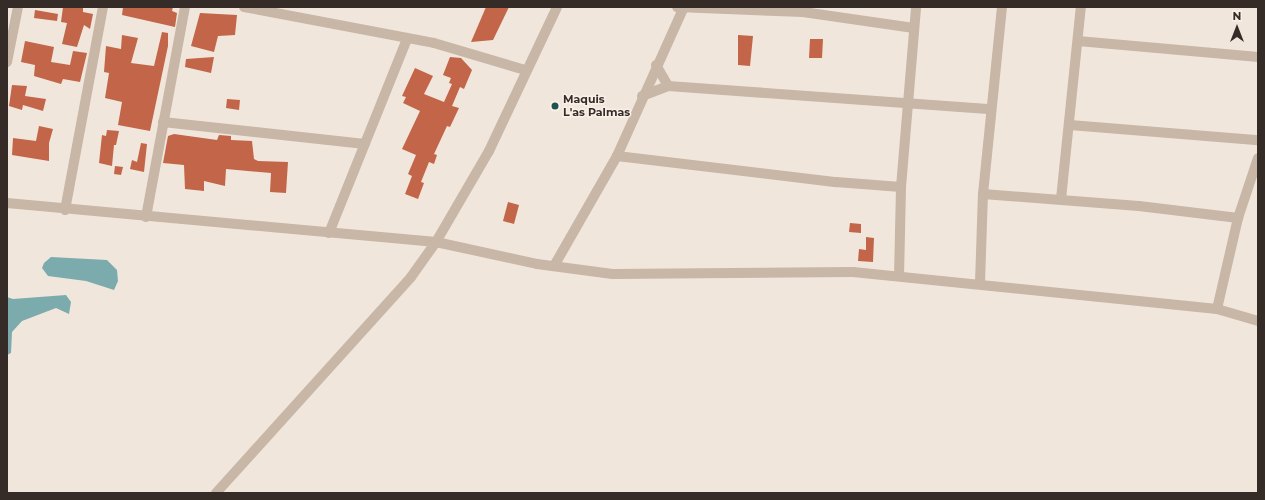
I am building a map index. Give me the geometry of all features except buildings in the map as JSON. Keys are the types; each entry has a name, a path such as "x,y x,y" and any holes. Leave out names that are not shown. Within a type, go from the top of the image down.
{"street":[{"path":"7,62 10,34 18,7"},
{"path":"65,210 103,7"},
{"path":"146,217 185,7"},
{"path":"244,7 265,9 468,52 525,70"},
{"path":"216,493 411,277 436,242 489,151 525,70 557,7"},
{"path":"554,266 617,156 681,7 803,12 914,28"},
{"path":"899,276 901,187 916,7"},
{"path":"980,283 983,194 1002,7"},
{"path":"1061,199 1082,7"},
{"path":"329,232 407,39"},
{"path":"1078,41 1258,57"},
{"path":"656,65 668,86"},
{"path":"642,96 668,86 991,109"},
{"path":"163,122 365,144"},
{"path":"1070,125 1258,140"},
{"path":"617,156 836,182 901,187"},
{"path":"1217,310 1238,218 1258,158"},
{"path":"983,194 1061,199 1238,218"},
{"path":"7,203 65,210 436,242 554,266 612,274 799,271 899,276 980,283 1217,310 1258,322"}],"water":[{"path":"51,257 107,260 117,270 118,281 114,290 86,281 48,276 42,268 44,263"},
{"path":"66,295 71,302 69,314 56,308 22,321 12,332 11,353 7,355 7,297 13,299"}],"place":[{"name":"Maquis L'as Palmas","path":"555,106"}]}
